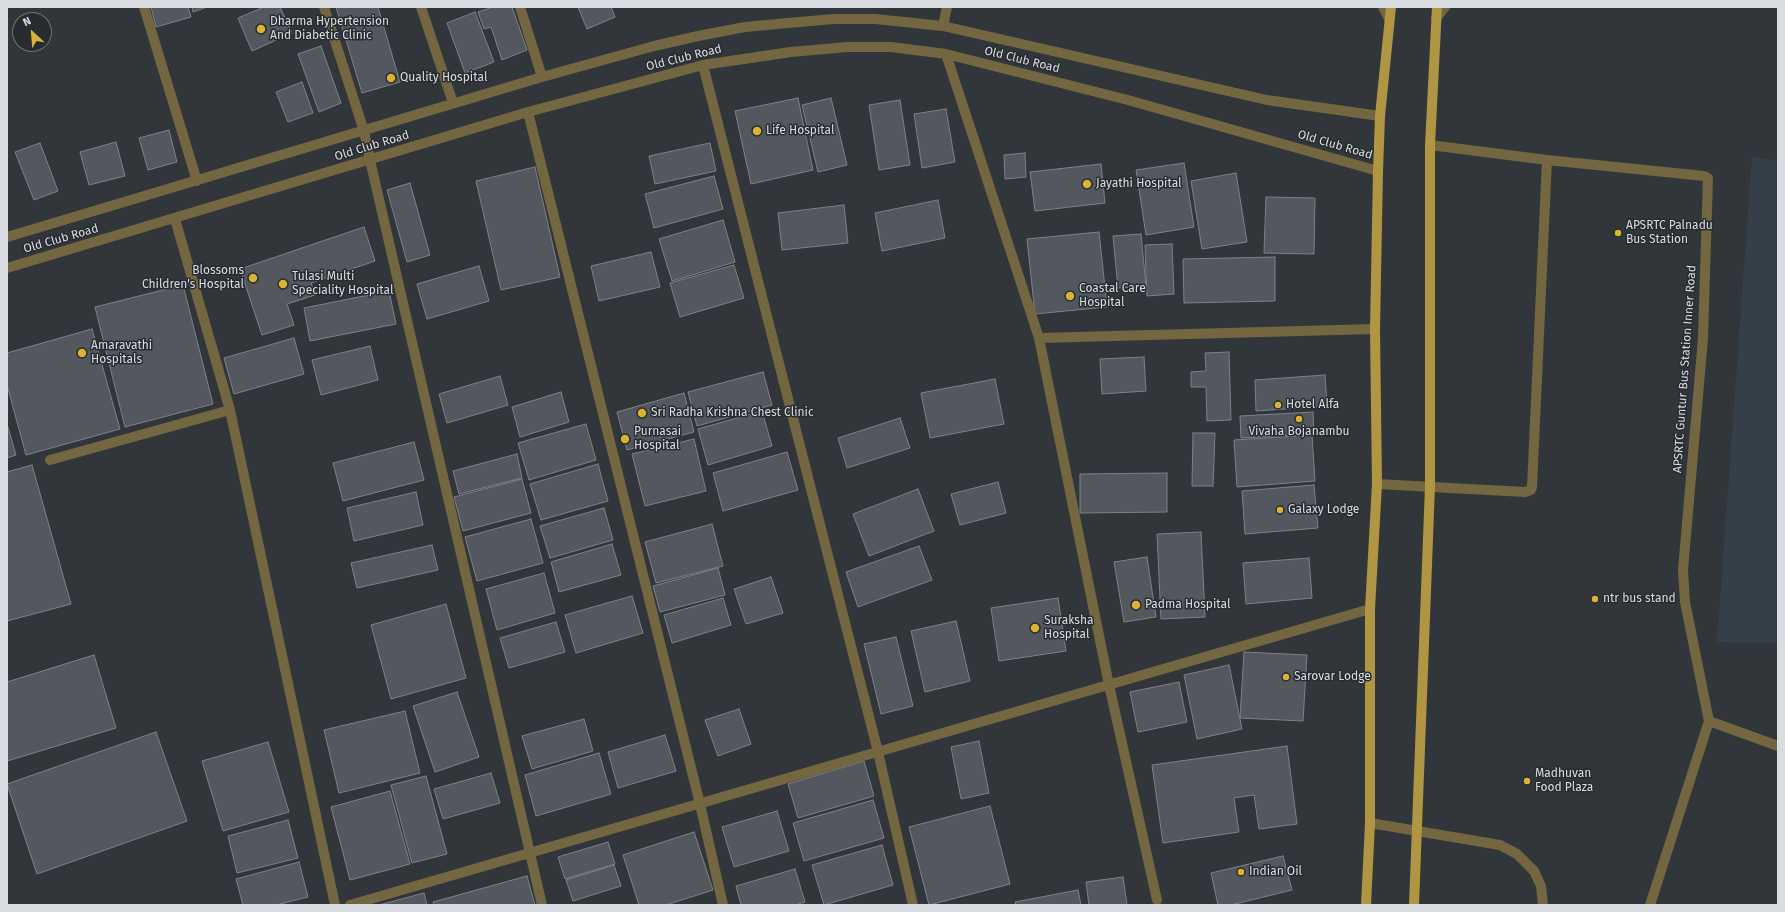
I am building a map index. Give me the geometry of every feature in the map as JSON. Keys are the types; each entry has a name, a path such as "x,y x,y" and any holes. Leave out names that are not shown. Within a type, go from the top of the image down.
{"main road":[{"path":"1366,905 1370,823 1370,610 1377,484 1375,329 1378,171 1380,116 1391,7"},
{"path":"1414,905 1430,486 1430,145 1437,7"}],"street":[{"path":"144,7 197,181"},
{"path":"324,7 364,131 542,905"},
{"path":"421,7 453,103"},
{"path":"520,7 542,77"},
{"path":"942,26 947,7"},
{"path":"1383,7 1389,19"},
{"path":"1436,18 1444,7"},
{"name":"Old Club Road","path":"7,237 364,131 453,103 654,46 745,27 834,19 875,19 942,26 1062,55 1267,100 1380,116"},
{"name":"Old Club Road","path":"7,268 175,219 528,112 703,65 791,52 847,47 891,48 946,54 1128,100 1378,171"},
{"path":"946,54 1039,338 1109,685 1157,900"},
{"path":"703,65 878,752 913,905"},
{"path":"528,112 700,804 723,905"},
{"name":"APSRTC Guntur Bus Station Inner Road","path":"1430,145 1547,160 1704,176 1709,181 1703,338 1683,570 1685,602 1709,722 1650,905"},
{"path":"1377,484 1525,492 1531,490 1547,160"},
{"path":"175,219 230,410 335,905"},
{"path":"1039,338 1375,329"},
{"path":"50,460 230,410"},
{"path":"350,905 1370,610"},
{"path":"1709,722 1778,746"},
{"path":"1370,823 1500,845 1517,854 1534,871 1541,886 1543,905"}],"shaded area":[{"path":"1752,157 1778,161 1778,643 1717,642"}],"building":[{"path":"151,7 188,7 191,17 156,27"},
{"path":"192,7 207,7 193,12"},
{"path":"264,7 280,7 292,33 252,51 238,18"},
{"path":"336,7 378,7 400,82 362,93"},
{"path":"493,7 512,7 527,50 502,60 491,27 484,29 478,12"},
{"path":"578,7 611,7 615,17 587,29"},
{"path":"475,12 494,62 465,73 447,23"},
{"path":"321,46 341,103 319,112 298,54"},
{"path":"302,82 313,113 288,122 276,92"},
{"path":"798,98 813,170 751,184 735,111"},
{"path":"831,98 847,165 818,172 802,105"},
{"path":"900,100 910,165 879,170 869,105"},
{"path":"946,109 955,162 922,168 914,114"},
{"path":"169,130 177,162 148,170 139,138"},
{"path":"116,142 125,176 89,185 80,152"},
{"path":"40,143 58,191 34,200 15,152"},
{"path":"710,143 716,171 655,184 649,156"},
{"path":"1025,153 1026,177 1005,179 1004,155"},
{"path":"1184,163 1194,227 1146,235 1136,170"},
{"path":"1101,164 1105,203 1035,211 1030,172"},
{"path":"535,167 560,277 501,290 476,181"},
{"path":"1236,173 1247,242 1202,249 1191,181"},
{"path":"714,176 723,209 654,228 645,194"},
{"path":"410,183 430,255 407,262 387,190"},
{"path":"1266,197 1315,198 1314,254 1264,253"},
{"path":"938,200 945,238 882,251 875,213"},
{"path":"844,205 848,243 782,250 778,213"},
{"path":"723,220 735,262 672,281 659,239"},
{"path":"364,227 375,261 311,283 315,295 287,304 294,325 262,335 240,269"},
{"path":"1099,232 1107,307 1035,314 1027,239"},
{"path":"1141,234 1146,286 1118,288 1113,236"},
{"path":"1172,244 1174,294 1147,296 1145,245"},
{"path":"651,252 660,287 599,301 591,266"},
{"path":"1275,257 1275,301 1184,303 1183,259"},
{"path":"734,265 744,298 680,317 670,283"},
{"path":"479,266 489,301 427,319 417,284"},
{"path":"183,285 213,404 125,427 95,307"},
{"path":"389,291 396,324 310,341 304,308"},
{"path":"92,329 120,429 26,455 7,385 7,353"},
{"path":"294,338 304,374 234,394 224,358"},
{"path":"370,346 378,380 321,395 312,360"},
{"path":"1229,352 1231,420 1207,421 1206,387 1191,387 1191,372 1206,371 1205,353"},
{"path":"1144,357 1146,391 1102,394 1100,359"},
{"path":"763,372 772,405 697,426 688,392"},
{"path":"1325,375 1327,406 1256,411 1255,380"},
{"path":"500,376 508,405 447,423 439,394"},
{"path":"995,379 1004,424 930,438 921,393"},
{"path":"561,392 569,422 520,437 512,407"},
{"path":"684,393 694,432 627,450 617,412"},
{"path":"762,411 772,446 708,465 698,429"},
{"path":"1313,412 1314,434 1241,438 1240,416"},
{"path":"900,418 910,448 847,468 838,438"},
{"path":"7,424 16,455 7,458"},
{"path":"586,424 596,460 529,480 518,443"},
{"path":"1193,433 1215,433 1213,486 1192,486"},
{"path":"1312,435 1315,481 1237,487 1234,440"},
{"path":"694,439 706,491 645,506 632,454"},
{"path":"414,442 424,480 343,501 333,463"},
{"path":"787,452 798,490 723,511 713,473"},
{"path":"517,454 522,478 459,494 453,471"},
{"path":"598,464 608,501 541,520 530,484"},
{"path":"32,465 71,604 7,621 7,472"},
{"path":"1167,473 1167,512 1080,513 1080,474"},
{"path":"522,479 531,513 463,531 454,497"},
{"path":"998,482 1006,513 960,525 951,494"},
{"path":"1314,485 1318,528 1245,534 1242,491"},
{"path":"918,489 934,531 869,556 853,514"},
{"path":"416,492 423,525 354,541 347,508"},
{"path":"604,508 613,540 550,558 540,526"},
{"path":"531,519 543,563 477,581 465,537"},
{"path":"712,524 723,566 656,583 645,542"},
{"path":"1201,532 1205,617 1161,619 1157,534"},
{"path":"612,544 621,575 559,592 551,562"},
{"path":"432,545 438,570 357,588 351,563"},
{"path":"919,546 932,580 858,607 846,572"},
{"path":"1147,557 1156,617 1124,622 1114,562"},
{"path":"1309,558 1312,598 1246,604 1243,563"},
{"path":"718,568 725,595 660,612 653,586"},
{"path":"544,573 555,613 497,630 486,589"},
{"path":"771,577 783,613 746,624 734,589"},
{"path":"632,596 643,633 576,653 565,615"},
{"path":"723,598 731,625 672,643 664,615"},
{"path":"1058,598 1066,651 999,661 991,608"},
{"path":"446,604 466,678 391,699 371,625"},
{"path":"956,621 970,681 925,692 911,631"},
{"path":"556,622 565,652 509,668 500,638"},
{"path":"896,637 913,706 881,714 864,644"},
{"path":"1244,652 1307,655 1303,721 1240,718"},
{"path":"94,655 116,728 7,761 7,682"},
{"path":"1229,665 1242,729 1197,739 1184,675"},
{"path":"1179,682 1187,722 1138,732 1130,692"},
{"path":"457,692 479,757 435,772 413,706"},
{"path":"739,709 751,744 718,756 705,720"},
{"path":"405,711 420,773 339,793 324,730"},
{"path":"584,719 593,751 532,769 522,736"},
{"path":"156,732 187,821 37,874 7,784"},
{"path":"665,735 676,771 618,788 608,752"},
{"path":"979,741 989,793 961,799 951,747"},
{"path":"268,742 289,812 223,831 202,761"},
{"path":"1287,746 1297,824 1259,829 1254,795 1234,798 1239,832 1163,843 1152,765"},
{"path":"599,753 611,794 536,816 525,775"},
{"path":"864,761 874,796 798,818 788,784"},
{"path":"491,773 500,803 443,819 434,789"},
{"path":"426,776 447,854 412,863 391,785"},
{"path":"390,791 410,864 350,880 331,807"},
{"path":"873,800 884,838 804,861 793,823"},
{"path":"990,806 1010,884 929,905 909,827"},
{"path":"777,811 789,851 734,867 722,827"},
{"path":"288,820 298,858 237,873 228,836"},
{"path":"694,832 713,890 666,905 639,905 623,855"},
{"path":"608,842 615,864 565,879 558,857"},
{"path":"882,845 893,885 824,905 812,865"},
{"path":"1283,856 1292,890 1231,905 1218,905 1211,873"},
{"path":"299,862 308,897 276,905 243,905 236,879"},
{"path":"614,865 621,886 573,901 566,880"},
{"path":"795,869 805,902 795,905 741,905 736,886"},
{"path":"527,876 535,905 434,905 433,902"},
{"path":"1123,877 1127,905 1089,905 1086,882"},
{"path":"1078,890 1081,905 1016,905 1015,902"},
{"path":"424,893 427,905 379,905"}],"place":[{"name":"Dharma Hypertension And Diabetic Clinic","path":"261,29"},
{"name":"Quality Hospital","path":"391,78"},
{"name":"Life Hospital","path":"757,131"},
{"name":"Jayathi Hospital","path":"1087,184"},
{"name":"APSRTC Palnadu Bus Station","path":"1618,233"},
{"name":"Blossoms Children's Hospital","path":"253,278"},
{"name":"Tulasi Multi Speciality Hospital","path":"283,284"},
{"name":"Coastal Care Hospital","path":"1070,296"},
{"name":"Amaravathi Hospitals","path":"82,353"},
{"name":"Hotel Alfa","path":"1278,405"},
{"name":"Sri Radha Krishna Chest Clinic","path":"642,413"},
{"name":"Vivaha Bojanambu","path":"1299,419"},
{"name":"Purnasai Hospital","path":"625,439"},
{"name":"Galaxy Lodge","path":"1280,510"},
{"name":"ntr bus stand","path":"1595,599"},
{"name":"Padma Hospital","path":"1136,605"},
{"name":"Suraksha Hospital","path":"1035,628"},
{"name":"Sarovar Lodge","path":"1286,677"},
{"name":"Madhuvan Food Plaza","path":"1527,781"},
{"name":"Indian Oil","path":"1241,872"}]}
